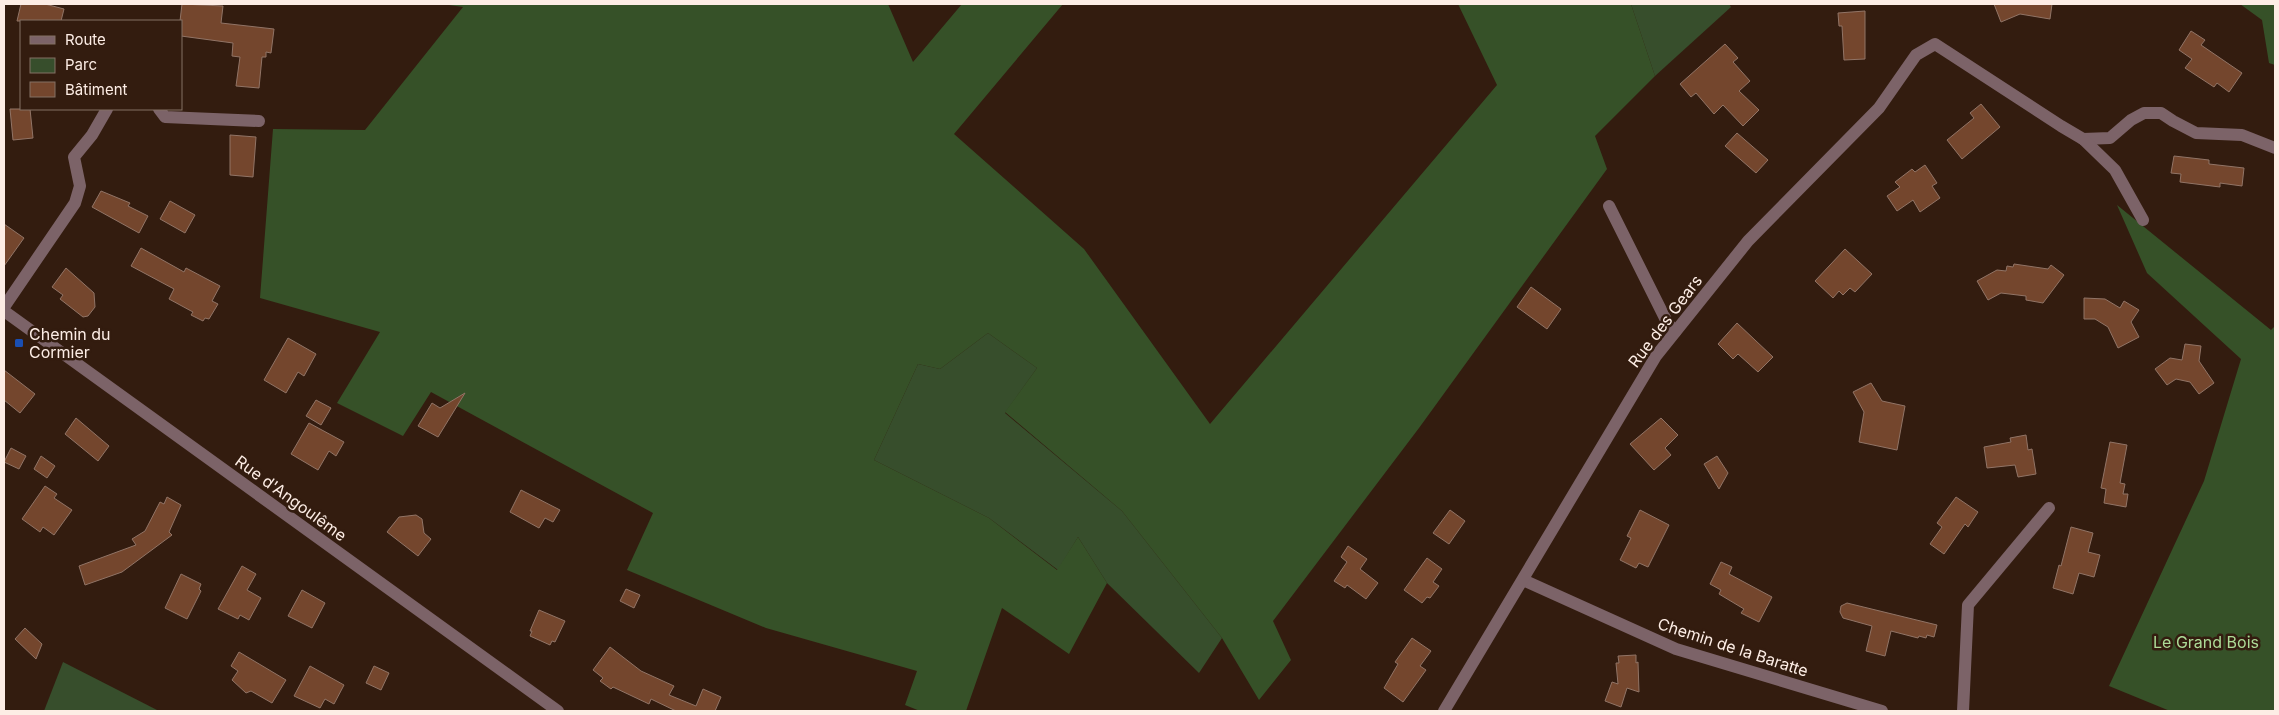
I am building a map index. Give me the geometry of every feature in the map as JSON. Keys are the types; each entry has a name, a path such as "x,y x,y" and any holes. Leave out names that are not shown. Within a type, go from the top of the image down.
{"street":[{"name":"Rue des Gears","path":"1444,711 1656,356 1748,241 1879,108 1916,55 1935,44 2083,139"},
{"path":"4,307 75,203 80,186 74,157 92,135 105,110"},
{"path":"160,110 165,117 259,121"},
{"path":"2083,139 2110,138 2131,120 2144,113 2162,113 2173,122 2196,133 2242,135 2275,148"},
{"path":"2083,139 2115,170 2143,220"},
{"path":"1609,206 1667,322 1675,332"},
{"name":"Rue d'Angoulême","path":"4,311 558,711"},
{"path":"1963,711 1968,605 2049,508"},
{"name":"Chemin de la Baratte","path":"1523,580 1676,649 1882,711"}],"green space":[{"path":"442,4 888,4 913,62 962,4 1063,4 954,134 1084,249 1210,424 1497,85 1458,4 1631,4 1655,76 1595,136 1607,169 1419,428 1273,621 1291,660 1259,700 1222,638 1122,511 1005,412 1037,368 988,333 940,369 918,364 874,460 989,518 1057,570 1078,537 1107,583 1069,654 1002,608 966,711 920,711 905,705 917,671 766,628 627,570 653,513 431,392 403,436 337,403 380,332 260,298 273,129 365,130 463,7"},
{"path":"1631,4 1729,4 1731,7 1655,76"},
{"path":"2240,4 2275,4 2275,65 2269,63 2262,20"},
{"name":"Le Grand Bois","path":"2117,205 2271,330 2275,326 2275,711 2170,711 2109,686 2204,481 2241,359 2147,273"},
{"path":"988,333 1037,368 1005,413 1122,511 1222,638 1199,673 1107,583 1078,537 1058,570 989,518 874,460 918,364 940,369"},
{"path":"63,662 159,711 44,711"}],"building":[{"path":"21,4 45,4 64,9 61,20 17,21"},
{"path":"182,4 223,6 221,23 274,29 271,53 266,52 266,57 262,57 259,88 236,86 240,57 232,56 233,43 182,36 182,20 180,20"},
{"path":"1994,4 2052,4 2050,19 2020,14 2001,22"},
{"path":"1865,11 1865,59 1844,60 1842,26 1839,26 1838,13"},
{"path":"2191,31 2205,40 2201,45 2242,73 2229,92 2217,83 2214,87 2185,68 2192,59 2179,50"},
{"path":"1725,44 1738,58 1733,62 1750,81 1739,91 1759,110 1743,126 1723,105 1714,114 1696,93 1691,97 1680,84"},
{"path":"1981,104 2000,127 1962,159 1947,140 1974,118 1970,113"},
{"path":"10,109 30,110 33,138 13,140"},
{"path":"1737,133 1768,160 1756,173 1725,146"},
{"path":"230,135 256,137 253,177 230,175"},
{"path":"2174,156 2209,160 2209,164 2244,168 2242,186 2220,183 2220,187 2180,182 2181,174 2171,173"},
{"path":"1925,165 1937,183 1932,186 1940,198 1920,212 1913,200 1897,211 1887,196 1900,187 1895,182 1912,169 1915,172"},
{"path":"101,191 130,203 128,206 148,216 139,233 92,207"},
{"path":"170,201 195,215 185,233 160,219"},
{"path":"4,224 24,238 4,266"},
{"path":"141,248 184,272 186,268 220,286 212,301 218,304 209,319 205,318 203,321 191,315 193,312 169,299 174,289 131,266"},
{"path":"1845,249 1872,274 1855,292 1850,288 1843,295 1839,291 1833,298 1815,281"},
{"path":"2014,264 2048,269 2051,265 2064,275 2043,303 2026,300 2026,296 2001,293 1988,300 1977,281 1997,270 2006,271 2007,266 2013,267"},
{"path":"66,268 94,293 95,307 88,316 83,317 60,299 63,295 52,287"},
{"path":"1531,287 1561,309 1547,329 1517,307"},
{"path":"2084,298 2105,299 2120,308 2124,301 2139,310 2131,322 2139,337 2118,348 2108,327 2095,319 2084,319"},
{"path":"1737,323 1773,357 1758,372 1738,354 1733,359 1718,344"},
{"path":"288,338 316,354 304,376 298,372 286,393 264,380"},
{"path":"2185,344 2201,346 2199,361 2214,383 2199,394 2190,382 2176,379 2167,385 2155,369 2170,358 2182,360"},
{"path":"4,370 35,394 20,413 4,400"},
{"path":"1871,383 1882,401 1905,406 1897,450 1859,442 1864,412 1853,392"},
{"path":"465,393 438,437 418,426 432,403 440,408"},
{"path":"316,400 331,408 321,425 306,416"},
{"path":"76,418 109,446 98,461 65,434"},
{"path":"1661,418 1678,435 1665,448 1671,455 1654,470 1630,444"},
{"path":"309,423 344,442 336,456 329,451 318,470 291,454"},
{"path":"2026,435 2028,450 2032,449 2036,474 2018,477 2015,465 1987,468 1984,447 2011,442 2010,438"},
{"path":"2110,442 2127,445 2120,483 2125,484 2123,494 2128,494 2126,507 2104,503 2106,489 2101,488"},
{"path":"11,448 26,456 19,469 4,462"},
{"path":"41,456 55,466 47,478 34,469"},
{"path":"1717,456 1728,473 1719,489 1704,464"},
{"path":"45,486 57,494 54,498 72,510 54,535 43,527 40,532 22,519"},
{"path":"521,490 560,510 553,522 545,518 539,528 510,512"},
{"path":"167,497 181,505 169,532 172,535 122,572 85,585 79,566 136,545 132,539 145,531 160,502 164,504"},
{"path":"1956,497 1978,512 1968,527 1965,524 1944,554 1930,544 1942,527 1937,523"},
{"path":"1450,510 1465,521 1449,544 1433,533"},
{"path":"1640,510 1669,525 1648,567 1639,563 1636,568 1620,560 1631,538 1627,536"},
{"path":"416,515 422,519 424,533 431,539 418,556 387,532 399,517"},
{"path":"2071,527 2093,533 2088,552 2100,555 2094,577 2079,573 2073,594 2053,588"},
{"path":"1348,546 1367,559 1360,569 1378,583 1366,599 1347,585 1345,588 1334,581 1347,562 1341,557"},
{"path":"1427,558 1442,569 1433,582 1439,586 1430,598 1427,597 1422,603 1404,590"},
{"path":"1721,562 1732,567 1729,574 1772,597 1759,622 1741,613 1744,609 1719,594 1721,590 1710,584"},
{"path":"242,566 256,574 247,590 261,598 249,620 240,615 238,619 218,609"},
{"path":"181,574 201,584 199,589 201,591 187,619 165,608"},
{"path":"626,589 640,595 634,608 620,601"},
{"path":"302,590 325,603 312,628 288,616"},
{"path":"1847,603 1937,625 1934,637 1927,635 1926,638 1919,636 1918,638 1891,631 1885,656 1866,651 1872,626 1843,618 1840,612 1841,606"},
{"path":"539,610 565,621 555,642 552,641 550,645 530,636 532,631 530,631"},
{"path":"25,628 42,644 36,659 15,639"},
{"path":"1412,638 1431,651 1420,666 1426,670 1403,702 1384,688 1398,664 1395,662"},
{"path":"610,647 641,671 674,686 669,695 696,706 703,689 721,697 715,711 676,711 651,699 649,704 613,687 611,689 600,681 603,678 593,670"},
{"path":"239,652 286,680 272,703 251,691 246,693 232,680 238,671 231,666"},
{"path":"1636,655 1639,692 1627,688 1621,707 1605,701 1612,682 1618,684 1616,663 1619,663 1618,656"},
{"path":"310,666 344,685 334,704 325,699 320,708 294,696"},
{"path":"374,666 389,673 381,690 366,683"}],"place":[{"name":"Chemin du Cormier","path":"19,343"}]}
